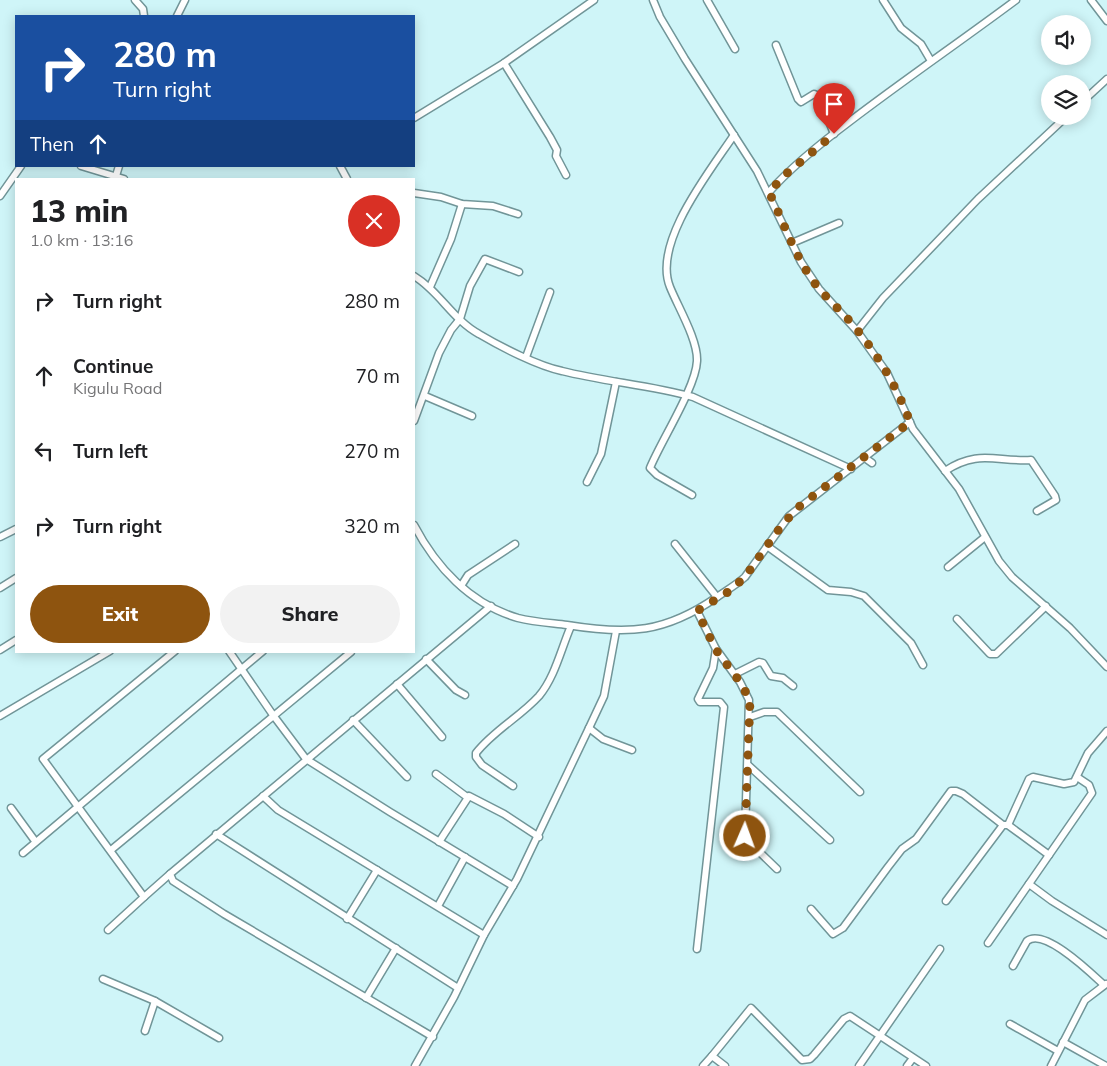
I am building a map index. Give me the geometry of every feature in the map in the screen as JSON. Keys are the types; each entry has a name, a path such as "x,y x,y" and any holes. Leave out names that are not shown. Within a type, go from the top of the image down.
{"street":[{"path":"135,0 143,13"},
{"path":"142,0 143,13"},
{"path":"178,15 185,0"},
{"path":"415,117 504,63 594,0"},
{"path":"653,0 677,45 769,192 792,243 812,278 857,331 890,379 919,439 965,498 1005,570 1046,606 1107,667"},
{"path":"707,0 735,49"},
{"path":"882,0 901,28 921,44 931,61"},
{"path":"769,192 786,174 834,134 1016,0"},
{"path":"1091,0 1107,21"},
{"path":"776,45 798,99 801,102 814,94 819,96 834,134"},
{"path":"504,63 550,137 557,150 556,156 566,175"},
{"path":"1091,94 1107,79"},
{"path":"857,331 883,298 978,199 1057,125"},
{"path":"692,495 657,475 650,468 696,369 697,354 667,280 667,253 678,226 691,202 734,135"},
{"path":"0,196 20,167"},
{"path":"84,167 116,178"},
{"path":"415,193 441,197 462,204 493,206 518,214"},
{"path":"430,287 451,239 462,204"},
{"path":"792,243 839,223"},
{"path":"415,419 425,396 439,353 451,330 460,319 470,286 479,267 485,259 519,272"},
{"path":"415,277 430,287 476,333 526,357 562,371 670,390 703,400 851,469"},
{"path":"526,357 550,292"},
{"path":"587,482 601,454 616,382"},
{"path":"425,396 472,416"},
{"path":"415,527 437,564 461,586 491,606 518,618 616,631 655,627 674,622 697,611 728,592 745,577 796,509 851,469 910,422"},
{"path":"945,471 957,463 976,457 1031,460 1056,500 1037,511"},
{"path":"865,458 872,463"},
{"path":"0,537 15,530"},
{"path":"948,567 985,537"},
{"path":"461,586 468,575 515,544"},
{"path":"675,544 717,597"},
{"path":"767,546 828,590 851,592 864,596 911,643 923,665"},
{"path":"0,588 15,579"},
{"path":"108,930 216,834 491,606"},
{"path":"957,619 990,654 996,654 1046,606"},
{"path":"697,611 716,650 735,674 750,700 745,836 777,869"},
{"path":"513,786 482,765 476,758 476,753 498,731 533,702 545,687 571,626"},
{"path":"415,1066 433,1037 484,935 539,837 605,691 616,631"},
{"path":"0,650 15,641"},
{"path":"697,949 724,707 720,702 700,702 698,696 713,668 716,650"},
{"path":"0,716 107,653"},
{"path":"144,897 44,759 173,653"},
{"path":"230,653 272,715 306,759 513,886"},
{"path":"23,853 77,805 260,653"},
{"path":"111,850 272,715 350,653"},
{"path":"426,659 456,690 465,695"},
{"path":"735,674 760,662 763,663 771,676 783,678 794,686"},
{"path":"397,684 442,737"},
{"path":"750,717 764,712 776,712 860,792"},
{"path":"354,720 408,777"},
{"path":"589,728 603,739 632,750"},
{"path":"946,901 1005,825 1029,779 1033,777 1070,784 1077,777 1088,753 1107,731"},
{"path":"748,765 830,840"},
{"path":"436,774 467,797 504,814 539,837"},
{"path":"988,944 1092,793 1089,786 1077,777"},
{"path":"811,908 834,934 843,928 902,849 916,839 951,791 963,794 1049,855"},
{"path":"263,796 278,810 484,935"},
{"path":"439,842 467,797"},
{"path":"10,808 35,841"},
{"path":"216,834 458,988"},
{"path":"438,906 465,857"},
{"path":"347,919 377,870"},
{"path":"170,874 173,881 224,914 433,1037"},
{"path":"1028,884 1052,902 1107,935"},
{"path":"1013,966 1027,941 1031,938 1040,938 1062,950 1106,984 1085,1000 1052,1066"},
{"path":"366,998 396,948"},
{"path":"859,1066 880,1037 890,1018 940,949"},
{"path":"102,978 155,1001 219,1038"},
{"path":"145,1032 155,1001"},
{"path":"703,1066 751,1008 802,1060 814,1055 848,1016 926,1066"},
{"path":"1010,1024 1058,1051"},
{"path":"1063,1042 1106,1066"},
{"path":"712,1056 725,1066"},
{"path":"908,1066 913,1058"}],"route":[{"path":"745,836 750,700 740,682 716,650 697,611 728,592 745,577 776,533 796,509 910,422 887,373 847,318 819,289 801,262 769,192 786,174 834,134"}]}
